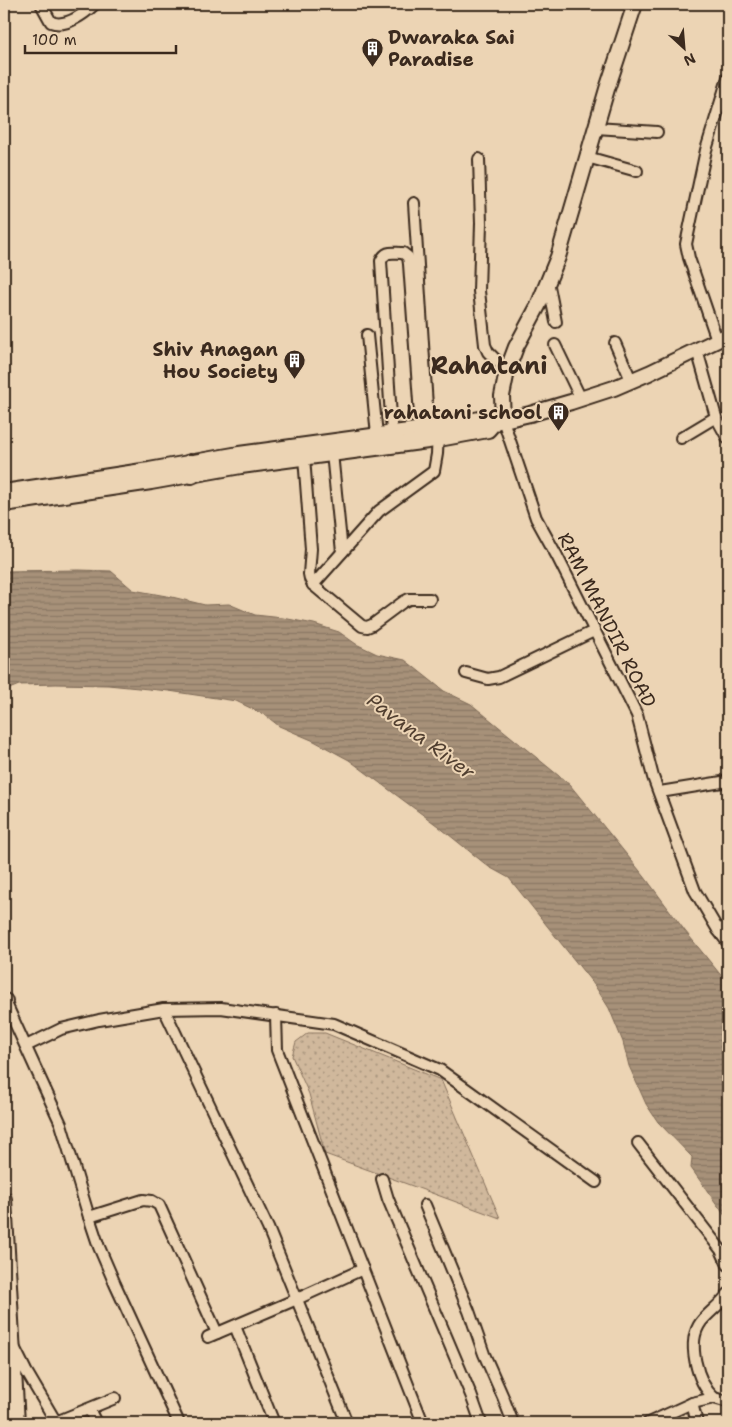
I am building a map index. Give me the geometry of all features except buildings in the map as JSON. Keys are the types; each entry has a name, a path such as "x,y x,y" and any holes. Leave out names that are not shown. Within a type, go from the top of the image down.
{"main road":[{"path":"499,421 507,371 516,347 538,306 558,257 607,89 635,4"},
{"path":"4,504 191,469 249,453 392,433 488,430 499,421 581,399 632,380 723,338"},
{"path":"4,492 304,457 431,433"},
{"path":"4,1200 8,1345 17,1423"}],"street":[{"path":"41,4 51,22 62,24 81,15 94,4"},
{"path":"723,338 689,258 686,244 706,150 728,78"},
{"path":"596,128 657,132"},
{"path":"587,157 637,171"},
{"path":"479,159 481,223 478,291 485,345 488,352 507,371"},
{"path":"313,585 379,511 434,471 414,204"},
{"path":"392,433 381,262 388,253 403,253 408,257 410,264 431,433"},
{"path":"548,280 556,322"},
{"path":"367,335 377,435"},
{"path":"615,343 632,380"},
{"path":"555,345 581,399"},
{"path":"697,350 716,417 728,439"},
{"path":"681,438 716,417"},
{"name":"RAM MANDIR ROAD","path":"499,421 536,518 637,715 653,777 695,891 728,943"},
{"path":"332,453 342,552"},
{"path":"304,457 311,549 309,574 313,585 362,626 367,627 409,599 430,599"},
{"path":"466,673 488,679 499,677 594,631"},
{"path":"660,792 728,781"},
{"path":"718,930 728,926"},
{"path":"4,1000 62,1124 89,1217 100,1247 179,1423"},
{"path":"26,1046 61,1029 99,1020 164,1009 221,1008 334,1024 440,1070 596,1182"},
{"path":"164,1009 268,1228 347,1423"},
{"path":"276,1015 277,1050 423,1423"},
{"path":"638,1143 720,1250 728,1265"},
{"path":"382,1179 388,1199 471,1395 481,1423"},
{"path":"89,1217 143,1200 152,1200 159,1205 212,1336 363,1269"},
{"path":"425,1205 513,1423"},
{"path":"714,1398 706,1389 695,1360 694,1342 696,1332 702,1321 728,1294"},
{"path":"235,1326 274,1423"},
{"path":"8,1345 56,1423 115,1398"},
{"path":"648,1423 692,1403 714,1398 728,1402"},
{"path":"692,1403 697,1423"},
{"path":"89,1409 96,1423"}],"shaded area":[{"path":"308,1033 325,1033 441,1080 500,1218 325,1154 309,1094 292,1056 296,1042"}],"water":[{"name":"Pavana River","path":"4,571 111,571 133,590 205,605 229,604 255,615 314,624 339,632 356,644 377,654 405,660 444,691 471,704 570,785 728,984 728,1220 691,1168 692,1157 658,1122 646,1104 629,1066 623,1042 609,1008 595,986 509,878 489,867 438,826 349,760 314,741 279,726 265,715 236,701 169,691 108,685 19,685 4,691"}],"place":[{"name":"Dwaraka Sai Paradise","path":"372,67"},
{"name":"Shiv Anagan Hou Society","path":"294,379"},
{"name":"rahatani school","path":"558,431"}],"district":[{"name":"Rahatani","path":"489,366"}]}
